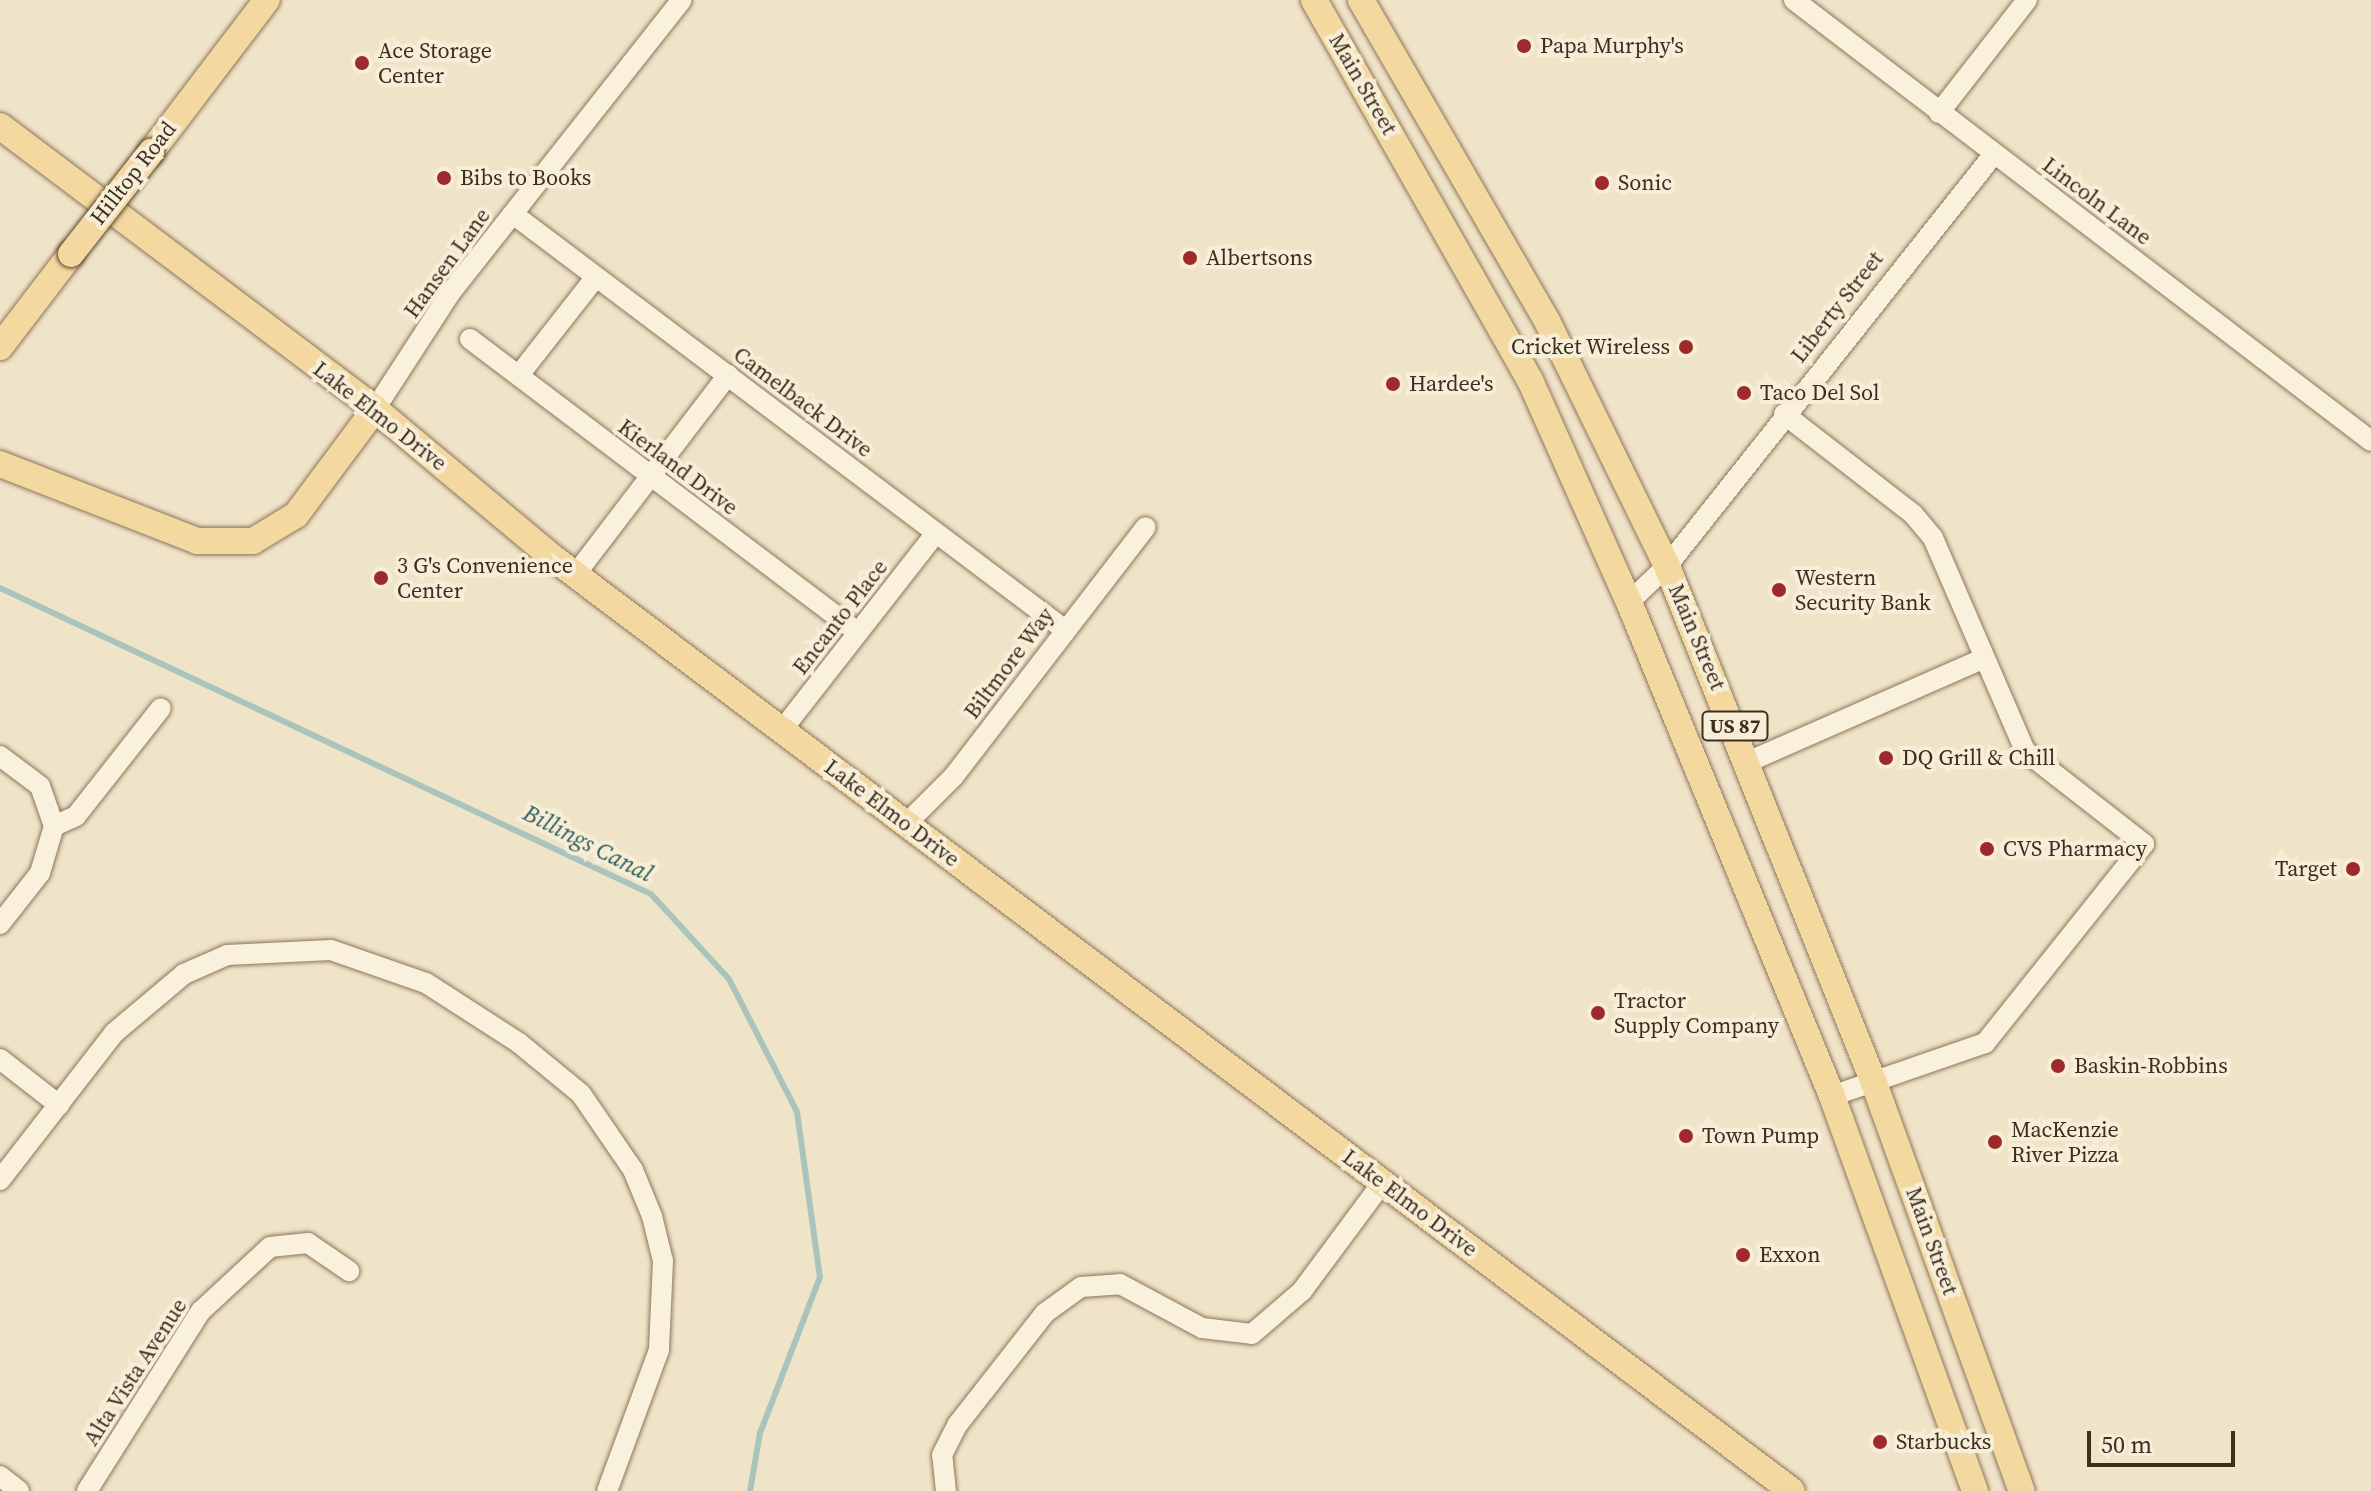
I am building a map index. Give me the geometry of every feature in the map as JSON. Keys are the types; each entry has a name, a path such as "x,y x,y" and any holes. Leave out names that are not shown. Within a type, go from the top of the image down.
{"main road":[{"name":"Hilltop Road","path":"0,347 267,0"},
{"name":"Main Street","path":"1314,0 1530,380 1629,602 1832,1096 1975,1491"},
{"name":"Main Street","path":"1361,0 1547,321 1667,566 1750,761 1874,1083 2022,1491"},
{"name":"Lake Elmo Drive","path":"0,126 375,409 575,575 1792,1491"},
{"path":"0,464 197,541 253,541 296,515 375,409"}],"street":[{"name":"Hansen Lane","path":"375,409 513,214 682,0"},
{"name":"Lincoln Lane","path":"1794,0 2371,441"},
{"path":"1939,113 2027,0"},
{"name":"Liberty Street","path":"1629,602 1667,566 1784,414 1994,154"},
{"name":"Camelback Drive","path":"513,214 1064,629"},
{"path":"519,375 595,278"},
{"name":"Kierland Drive","path":"470,339 858,632"},
{"path":"575,575 728,375"},
{"path":"1784,414 1913,514 1933,538 1980,660 2025,751 2144,844 1985,1043 1832,1096"},
{"name":"Biltmore Way","path":"906,824 954,776 1064,629 1146,527"},
{"name":"Encanto Place","path":"782,730 936,533"},
{"path":"1750,761 1980,660"},
{"path":"54,826 76,816 161,708"},
{"path":"0,756 40,786 54,826 40,873 0,924"},
{"path":"0,1180 114,1033 184,974 227,955 278,948 331,950 384,963 519,1043 581,1094 610,1131 647,1205 663,1261 659,1350 607,1491"},
{"path":"0,1059 59,1105"},
{"path":"946,1491 942,1455 958,1424 1045,1313 1081,1287 1120,1284 1202,1328 1252,1334 1302,1291 1383,1182"},
{"name":"Alta Vista Avenue","path":"87,1491 201,1311 259,1256 289,1240 308,1243 349,1271"},
{"path":"0,1476 19,1491"}],"waterway":[{"name":"Billings Canal","path":"0,588 651,894 729,979 797,1112 820,1277 760,1433 750,1491"}],"place":[{"name":"Papa Murphy's","path":"1524,46"},
{"name":"Ace Storage Center","path":"362,63"},
{"name":"Bibs to Books","path":"444,178"},
{"name":"Sonic","path":"1602,183"},
{"name":"Albertsons","path":"1190,258"},
{"name":"Cricket Wireless","path":"1686,347"},
{"name":"Hardee's","path":"1393,384"},
{"name":"Taco Del Sol","path":"1744,393"},
{"name":"3 G's Convenience Center","path":"381,578"},
{"name":"Western Security Bank","path":"1779,590"},
{"name":"DQ Grill & Chill","path":"1886,758"},
{"name":"CVS Pharmacy","path":"1987,849"},
{"name":"Target","path":"2353,869"},
{"name":"Tractor Supply Company","path":"1598,1013"},
{"name":"Baskin-Robbins","path":"2058,1066"},
{"name":"Town Pump","path":"1686,1136"},
{"name":"MacKenzie River Pizza","path":"1995,1142"},
{"name":"Exxon","path":"1743,1255"},
{"name":"Starbucks","path":"1880,1442"}]}
